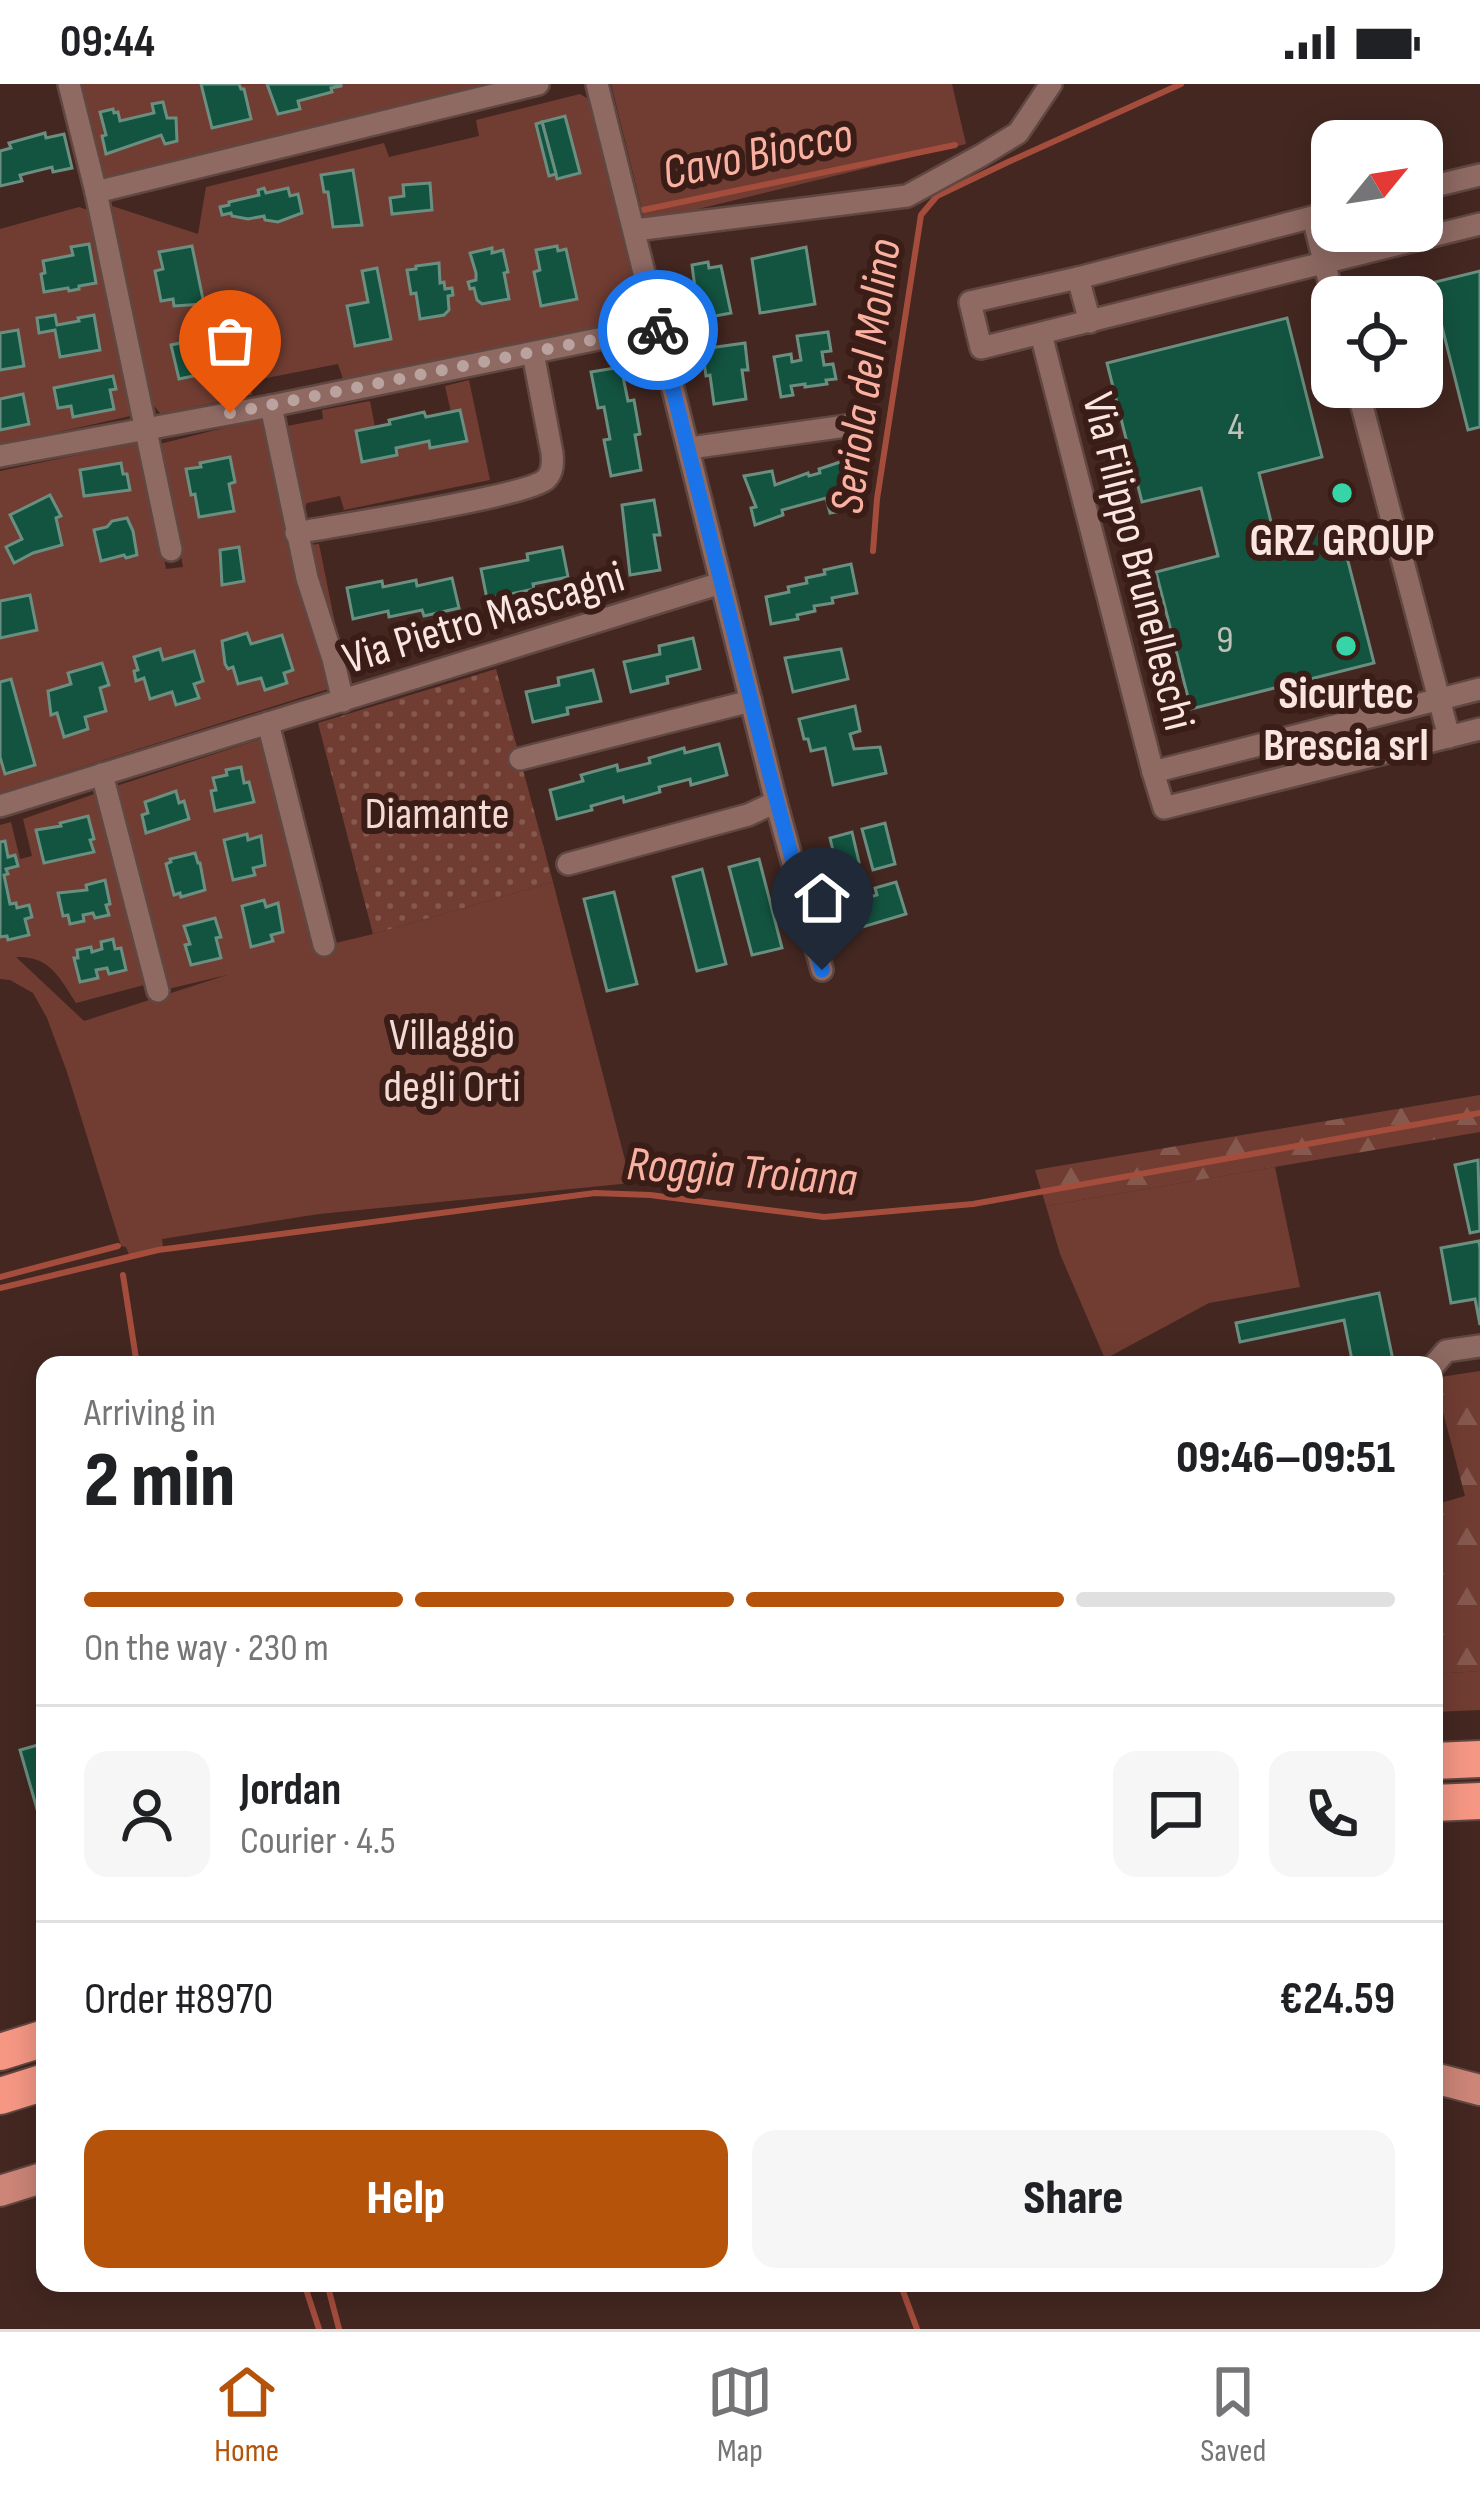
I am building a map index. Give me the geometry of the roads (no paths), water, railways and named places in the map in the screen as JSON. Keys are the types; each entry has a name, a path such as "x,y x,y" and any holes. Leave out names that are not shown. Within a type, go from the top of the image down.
{"highway":[{"path":"1443,1761 1480,1760"},
{"path":"1443,1803 1480,1801"},
{"path":"0,2052 36,2041"},
{"path":"0,2096 36,2085"}],"main road":[{"path":"1443,2080 1480,2090"},
{"path":"0,2191 36,2180"}],"street":[{"path":"69,84 171,550"},
{"path":"96,192 538,84"},
{"path":"597,84 822,970"},
{"path":"635,230 907,196 1018,133 1051,84"},
{"path":"1443,185 1480,175"},
{"path":"1311,218 970,302 981,348 1480,224"},
{"path":"1324,252 1327,276"},
{"path":"1078,278 1090,322"},
{"path":"0,456 657,327"},
{"name":"Via Filippo Brunelleschi","path":"1042,334 1164,808 1449,737"},
{"path":"296,532 488,497 536,486 548,478 554,466 533,353"},
{"path":"271,406 296,532 343,701"},
{"path":"1363,408 1449,737 1480,729"},
{"path":"690,448 860,424"},
{"name":"Via Pietro Mascagni","path":"0,806 721,583"},
{"path":"1153,772 1480,689"},
{"path":"520,759 751,700"},
{"path":"268,724 325,945"},
{"path":"102,774 158,991"},
{"path":"568,864 776,802"},
{"path":"1442,1356 1446,1351 1480,1346"}],"waterway":[{"name":"Seriola del Molino","path":"873,551 921,215 937,196 1181,84"},
{"name":"Cavo Biocco","path":"643,210 955,145"},
{"name":"Roggia Troiana","path":"0,1288 158,1250 595,1193 650,1195 824,1217 973,1204 1480,1113"},
{"path":"0,1277 118,1246"},
{"path":"123,1275 136,1356"},
{"path":"307,2292 319,2329"},
{"path":"329,2292 339,2329"},
{"path":"903,2292 917,2329"}],"place":[{"name":"GRZ GROUP","path":"1342,493"},
{"name":"Sicurtec Brescia srl","path":"1346,646"}],"park label":[{"name":"Diamante","path":"437,812"},
{"name":"Villaggio degli Orti","path":"452,1059"}]}
